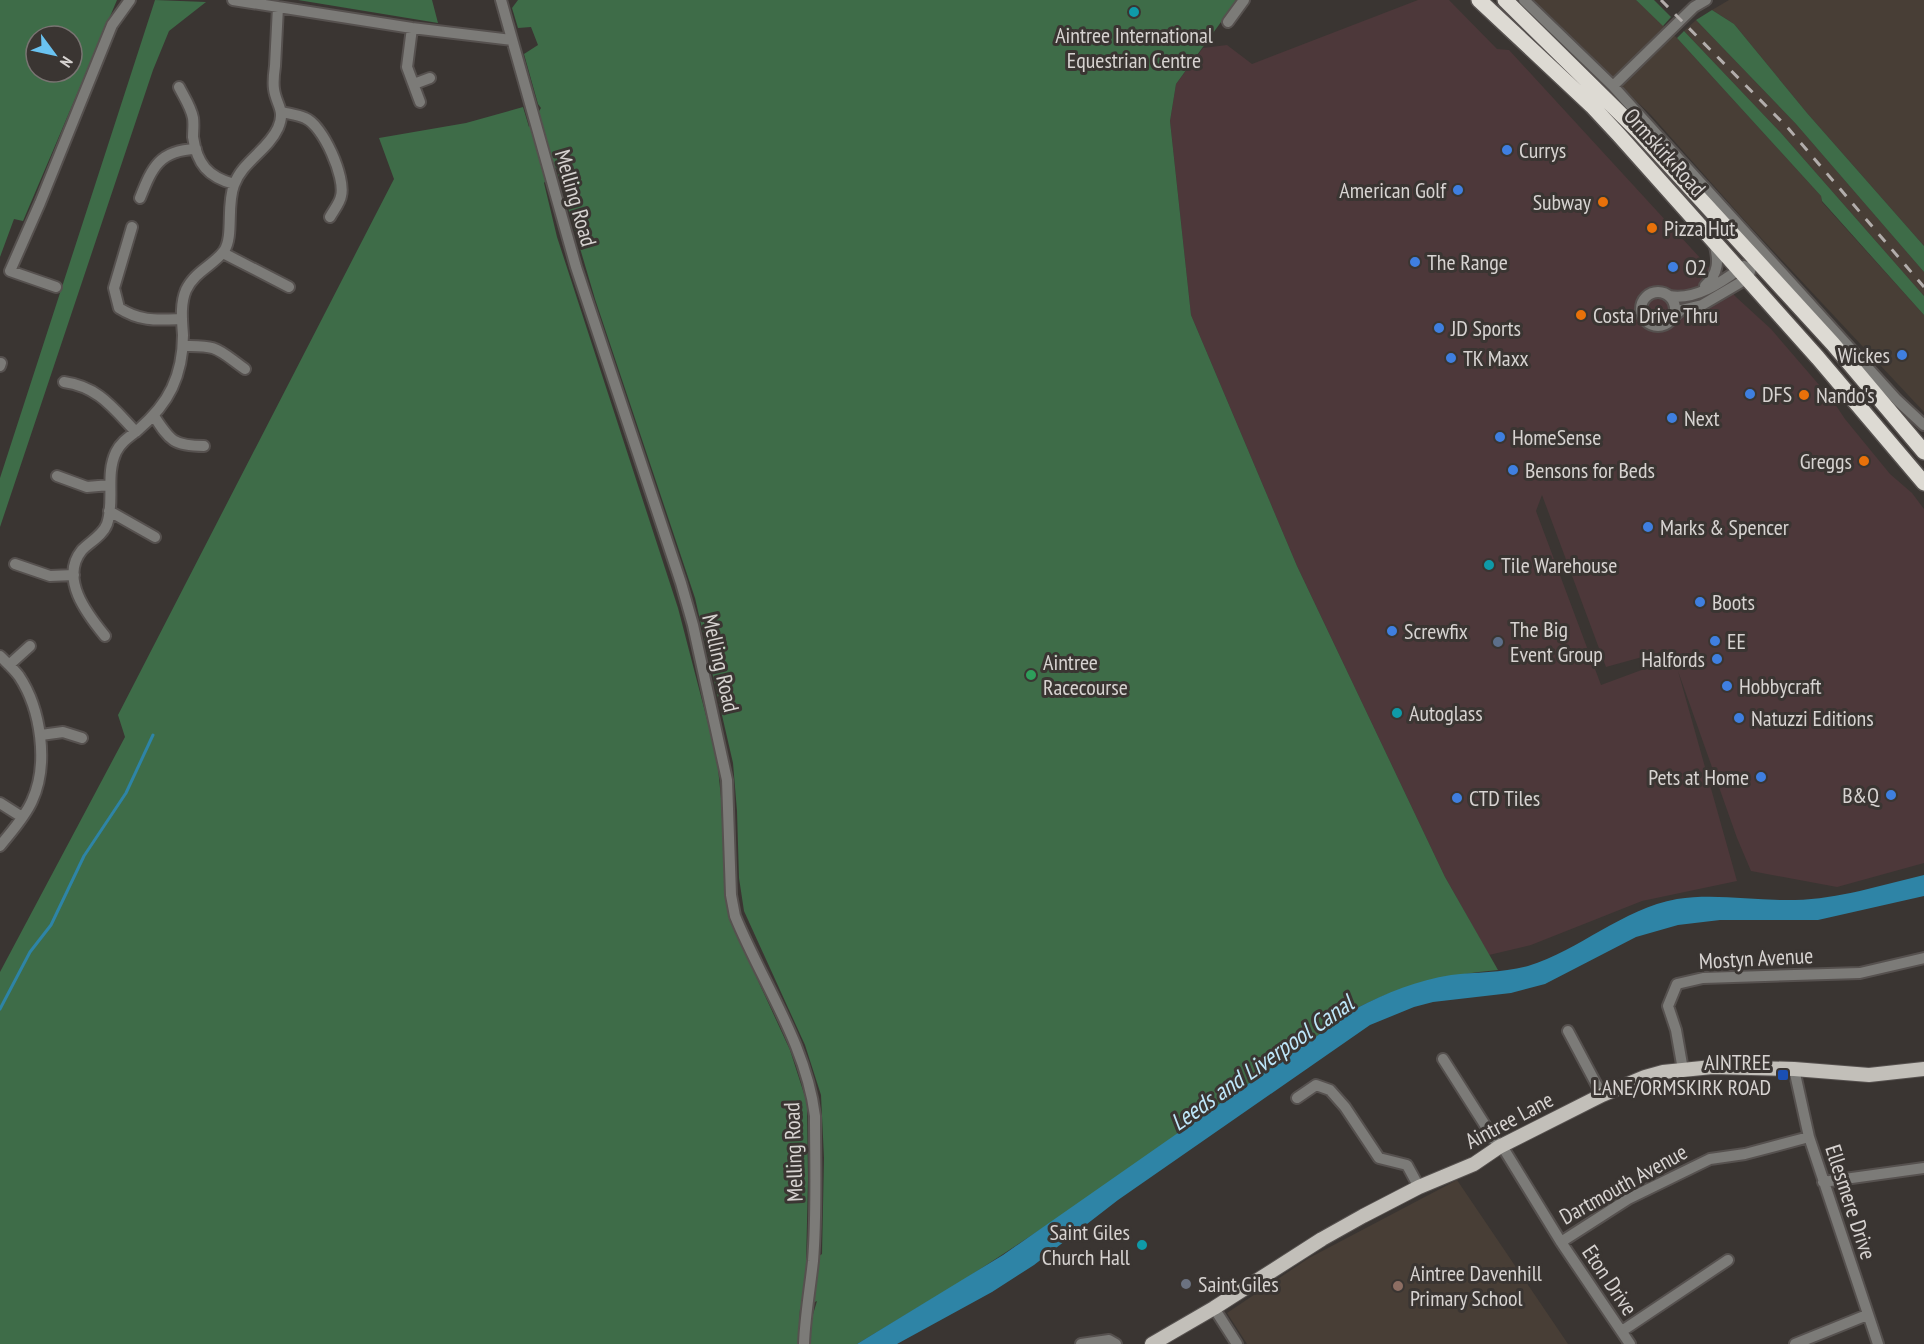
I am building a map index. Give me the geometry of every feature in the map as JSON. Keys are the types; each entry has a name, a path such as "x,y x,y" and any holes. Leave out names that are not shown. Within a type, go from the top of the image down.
{"highway":[{"name":"Ormskirk Road","path":"1479,0 1592,106 1744,273 1924,483"},
{"name":"Ormskirk Road","path":"1505,0 1640,133 1833,344 1924,452"}],"main road":[{"name":"Aintree Lane","path":"1152,1344 1214,1308 1322,1239 1419,1187 1474,1164 1500,1146 1602,1095 1645,1077 1663,1072 1712,1067 1794,1069 1869,1075 1924,1069"}],"street":[{"path":"56,287 10,271 112,25 130,0"},
{"path":"233,0 412,28 512,40"},
{"name":"Melling Road","path":"501,0 576,267 693,625 727,780 731,895 735,916 796,1046 813,1097 815,1116 814,1232 804,1344"},
{"path":"1228,22 1244,0"},
{"path":"1524,0 1613,86 1897,400 1924,425"},
{"path":"1613,86 1694,7 1706,0"},
{"path":"105,636 88,615 76,592 74,575 77,560 82,551 106,526 110,512 111,471 116,452 127,437 154,416 172,388 181,364 182,319 186,291 194,278 223,253 229,241 229,201 234,184 278,128 282,112 274,89 278,7"},
{"path":"412,28 407,66 420,102"},
{"path":"414,84 430,78"},
{"path":"179,87 193,118 199,160 206,169 221,180 234,184"},
{"path":"282,112 306,118 324,137 338,170 342,196 330,217"},
{"path":"140,198 150,172 161,159 176,150 196,149"},
{"path":"132,227 114,288 119,308 134,318 182,319"},
{"path":"1693,296 1708,284 1715,273 1718,258 1712,238"},
{"path":"223,253 289,287"},
{"path":"1744,273 1693,296 1681,298 1661,292 1652,293 1644,300 1641,310 1645,321 1655,326 1665,325 1681,310 1702,305 1744,273 1754,258"},
{"path":"1669,296 1675,306 1673,317"},
{"path":"183,346 212,347 222,351 245,369"},
{"path":"64,382 82,384 106,400 136,432"},
{"path":"1872,391 1924,441"},
{"path":"154,416 165,433 177,443 184,446 204,446"},
{"path":"57,476 87,487 110,485"},
{"path":"110,512 155,537"},
{"path":"15,564 51,576 74,575"},
{"path":"9,665 30,646"},
{"path":"0,656 18,675 33,703 41,735 40,772 33,800 0,846"},
{"path":"41,735 63,732 82,738"},
{"path":"0,803 22,817"},
{"name":"Mostyn Avenue","path":"1683,1070 1676,1030 1668,1006 1677,984 1703,978 1860,973 1924,958"},
{"path":"1568,1031 1602,1095"},
{"name":"Eton Drive","path":"1443,1059 1630,1344"},
{"name":"Ellesmere Drive","path":"1794,1069 1809,1137 1878,1344"},
{"path":"1297,1098 1316,1085 1330,1090 1345,1107 1379,1158 1407,1165 1419,1187"},
{"name":"Dartmouth Avenue","path":"1561,1242 1628,1199 1710,1159 1746,1154 1809,1137"},
{"path":"1823,1182 1924,1168"},
{"path":"1622,1331 1728,1260"},
{"path":"1214,1308 1238,1344"},
{"path":"1795,1344 1867,1315"},
{"path":"1081,1344 1109,1340 1116,1344"}],"shaded area":[{"path":"1418,0 1449,0 1497,49 1509,50 1736,297 1771,329 1833,401 1890,474 1912,493 1924,509 1924,863 1837,887 1751,871 1737,838 1678,671 1737,881 1642,901 1531,945 1489,955 1445,877 1297,566 1191,315 1170,121 1176,84 1203,48 1227,45 1252,64","holes":["1542,495 1606,667 1671,649 1674,658 1601,685 1536,511"]},
{"path":"1531,0 1636,0 1677,38 1821,196 1822,202 1924,315 1924,412 1747,223 1651,115"},
{"path":"1729,0 1924,0 1924,246 1807,113 1734,24 1712,10"},
{"path":"1696,20 1796,124 1924,272 1924,296 1781,133 1684,31"},
{"name":"Aintree Davenhill Primary School","path":"1457,1180 1568,1344 1247,1344 1227,1313 1309,1258"}],"green space":[{"path":"0,0 117,0 84,78 84,24 24,24 24,84 81,84 23,221 14,219 0,257"},
{"path":"155,0 206,2 169,31 153,70 0,527 0,478"},
{"path":"298,0 432,0 438,23"},
{"path":"518,0 1237,0 1176,84 1170,121 1191,315 1297,566 1445,877 1498,970 1426,982 1357,1008 1064,1214 962,1281 857,1344 811,1344 811,1321 817,1301 800,1309 798,1344 0,1344 0,972 125,737 118,715 394,179 379,138 466,123 523,107 529,127 541,108 524,54 538,45 531,27 518,28 512,8","holes":["556,167 595,299 695,598 733,763 739,878 744,911 805,1045 821,1095 824,1158 822,1254 806,1265 807,1103 790,1050 730,920 726,901 718,768 710,731 678,608 557,237 544,183"]},
{"path":"1636,0 1654,0 1671,17 1663,26"},
{"path":"1712,10 1734,24 1807,113 1924,246 1924,272 1796,124 1696,20"},
{"path":"1684,31 1781,133 1924,296 1924,315 1822,201 1821,196 1677,38"}],"water":[{"path":"1924,875 1924,896 1818,920 1720,920 1678,925 1636,937 1545,984 1511,993 1433,1002 1414,1007 1370,1025 1118,1200 1034,1265 992,1292 897,1344 857,1344 1003,1255 1357,1008 1379,997 1439,977 1528,966 1565,950 1638,911 1677,899 1721,897 1811,899 1860,891"}],"waterway":[{"path":"0,1009 30,952 51,925 84,856 126,793 153,735"}],"railway":[{"path":"1661,0 1788,128 1924,287"}],"place":[{"name":"Aintree International Equestrian Centre","path":"1134,12"},
{"name":"Currys","path":"1507,150"},
{"name":"American Golf","path":"1458,190"},
{"name":"Subway","path":"1603,202"},
{"name":"Pizza Hut","path":"1652,228"},
{"name":"The Range","path":"1415,262"},
{"name":"O2","path":"1673,267"},
{"name":"Costa Drive Thru","path":"1581,315"},
{"name":"JD Sports","path":"1439,328"},
{"name":"Wickes","path":"1902,355"},
{"name":"TK Maxx","path":"1451,358"},
{"name":"DFS","path":"1750,394"},
{"name":"Nando's","path":"1804,395"},
{"name":"Next","path":"1672,418"},
{"name":"HomeSense","path":"1500,437"},
{"name":"Greggs","path":"1864,461"},
{"name":"Bensons for Beds","path":"1513,470"},
{"name":"Marks & Spencer","path":"1648,527"},
{"name":"Tile Warehouse","path":"1489,565"},
{"name":"Boots","path":"1700,602"},
{"name":"Screwfix","path":"1392,631"},
{"name":"EE","path":"1715,641"},
{"name":"The Big Event Group","path":"1498,642"},
{"name":"Halfords","path":"1717,659"},
{"name":"Aintree Racecourse","path":"1031,675"},
{"name":"Hobbycraft","path":"1727,686"},
{"name":"Autoglass","path":"1397,713"},
{"name":"Natuzzi Editions","path":"1739,718"},
{"name":"Pets at Home","path":"1761,777"},
{"name":"B&Q","path":"1891,795"},
{"name":"CTD Tiles","path":"1457,798"},
{"name":"AINTREE LANE/ORMSKIRK ROAD","path":"1783,1075"},
{"name":"Saint Giles Church Hall","path":"1142,1245"},
{"name":"Saint Giles","path":"1186,1284"},
{"name":"Aintree Davenhill Primary School","path":"1398,1286"}],"water label":[{"name":"Leeds and Liverpool Canal","path":"1262,1063"}]}
